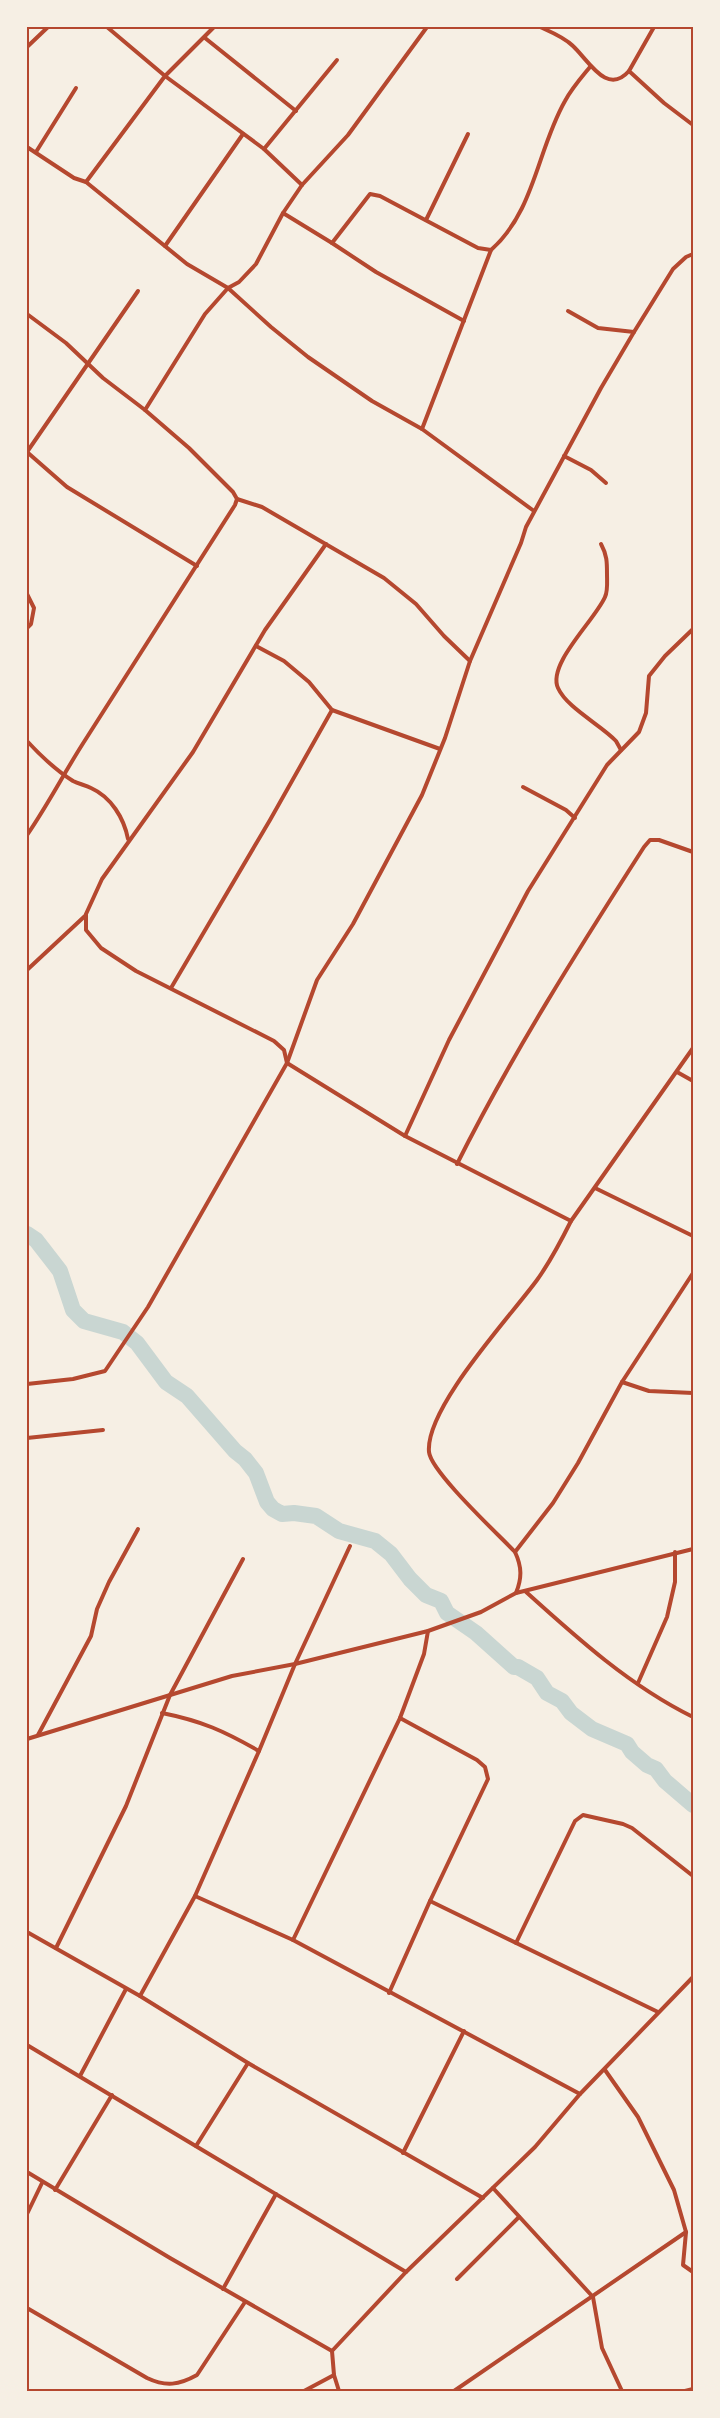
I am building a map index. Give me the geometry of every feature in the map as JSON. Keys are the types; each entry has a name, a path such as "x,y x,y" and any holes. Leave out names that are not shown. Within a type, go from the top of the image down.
{"street":[{"path":"27,47 48,27"},
{"path":"107,27 165,76 264,149 302,185"},
{"path":"86,182 165,76 214,27"},
{"path":"145,410 193,331 228,288 239,282 256,264 283,213 302,185 348,135 427,27"},
{"path":"540,27 574,46 590,67 615,81 621,80 629,71 654,27"},
{"path":"205,38 296,111"},
{"path":"264,149 338,60"},
{"path":"422,429 491,250 500,242 519,215 564,101 590,67"},
{"path":"629,71 664,103 693,125"},
{"path":"36,152 76,88"},
{"path":"165,246 243,134"},
{"path":"426,220 468,134"},
{"path":"27,147 74,178 86,182 188,264 228,288 308,357 372,400 422,429 535,511"},
{"path":"332,243 370,194 380,196 478,248 491,250"},
{"path":"283,213 376,272 465,321"},
{"path":"693,231 693,240"},
{"path":"27,1384 73,1379 105,1371 148,1307 287,1064 317,980 353,924 417,805 440,748 470,661 535,511 634,332 673,269 693,254"},
{"path":"138,291 27,452 67,486 197,566"},
{"path":"568,311 598,328 634,332"},
{"path":"27,314 66,343 87,366 145,410 189,448 233,492 237,499 236,505 139,653 27,835"},
{"path":"564,456 591,470 606,483"},
{"path":"237,499 262,507 384,578 416,604 470,661"},
{"path":"27,970 86,914 102,879 193,752 265,630 327,544"},
{"path":"601,544 607,554 607,595 592,621 574,639 558,670 557,687 572,704 616,741 621,750"},
{"path":"27,594 34,608 31,624 27,628"},
{"path":"405,1136 449,1040 528,891 607,765 639,732 646,713 649,676 665,656 693,629"},
{"path":"256,646 284,661 309,682 332,710 440,748"},
{"path":"171,988 332,710"},
{"path":"27,741 75,783 100,793 111,803 126,829 128,840"},
{"path":"523,787 566,810 575,818"},
{"path":"457,1164 492,1094 644,847 650,840 659,840 693,852"},
{"path":"86,914 86,930 101,948 136,971 274,1041 284,1050 287,1064 405,1136 571,1221"},
{"path":"516,1593 521,1580 520,1562 515,1552 442,1475 429,1454 431,1434 449,1395 491,1337 538,1279 571,1221 693,1048"},
{"path":"678,1072 693,1081"},
{"path":"595,1188 693,1236"},
{"path":"515,1552 553,1503 622,1382 693,1273"},
{"path":"622,1382 649,1391 693,1393"},
{"path":"27,1438 103,1430"},
{"path":"38,1735 91,1636 98,1609 109,1582 138,1529"},
{"path":"140,1996 195,1896 260,1750 295,1664 350,1546"},
{"path":"27,1739 232,1676 295,1664 428,1631 481,1612 516,1593 693,1549"},
{"path":"638,1683 667,1617 675,1582 675,1552"},
{"path":"56,1948 126,1806 170,1695 243,1559"},
{"path":"525,1591 596,1654 665,1703 693,1717"},
{"path":"293,1940 400,1718 424,1653 428,1631"},
{"path":"162,1713 194,1719 224,1731 260,1750"},
{"path":"389,1993 430,1900 488,1779 485,1767 477,1760 400,1718"},
{"path":"516,1943 574,1821 584,1815 632,1828 693,1876"},
{"path":"195,1896 293,1940 580,2094"},
{"path":"430,1900 658,2012"},
{"path":"27,1932 483,2198"},
{"path":"339,2391 334,2375 332,2351 406,2272 535,2147 580,2094 693,1978"},
{"path":"80,2076 126,1989"},
{"path":"403,2153 464,2031"},
{"path":"27,2045 406,2272"},
{"path":"196,2146 248,2063"},
{"path":"605,2070 638,2117 674,2190 686,2232 683,2265 693,2272"},
{"path":"55,2190 112,2094"},
{"path":"27,2172 42,2183 332,2351"},
{"path":"27,2214 42,2183"},
{"path":"493,2188 593,2297 602,2348 622,2391"},
{"path":"223,2289 276,2194"},
{"path":"457,2279 519,2217"},
{"path":"454,2391 686,2232"},
{"path":"27,2308 147,2378 169,2385 186,2382 197,2375 245,2302"},
{"path":"304,2391 334,2375"},
{"path":"685,2391 693,2389"}],"waterway":[{"path":"27,1234 36,1240 60,1271 73,1310 84,1321 123,1332 137,1343 166,1382 187,1396 235,1451 245,1459 256,1473 267,1502 273,1509 282,1514 316,1516 339,1531 375,1541 391,1554 426,1595 441,1601 447,1613 476,1633 514,1667 537,1678 547,1693 562,1701 571,1713 592,1729 627,1744 632,1752 647,1765 656,1769 665,1781 693,1805"}]}
